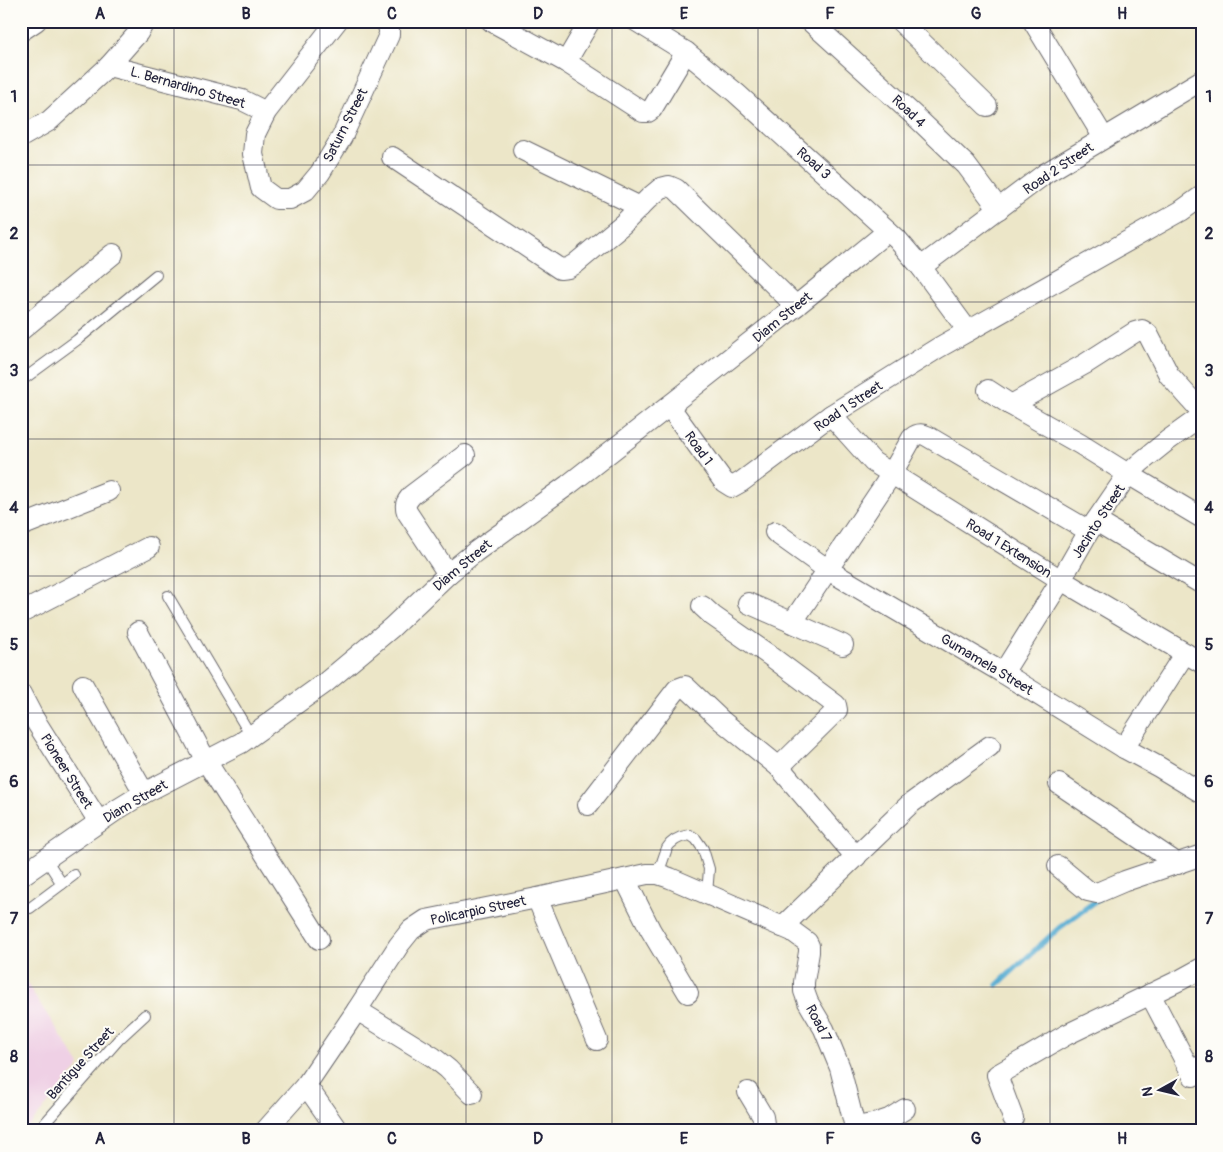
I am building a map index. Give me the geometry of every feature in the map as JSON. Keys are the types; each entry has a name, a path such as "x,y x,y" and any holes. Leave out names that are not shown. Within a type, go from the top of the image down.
{"street":[{"path":"21,30 36,21"},
{"path":"21,137 49,121 109,66 146,21"},
{"name":"Saturn Street","path":"338,21 266,112 255,134 253,154 261,188 276,199 290,199 305,191 320,172 342,137 389,35 389,28 385,21"},
{"path":"491,21 566,62 643,112 648,112 652,109 686,52"},
{"path":"566,62 590,21"},
{"name":"Road 3","path":"636,21 686,52 749,105 888,231 904,246 921,267 968,331"},
{"name":"Road 4","path":"810,21 918,118 966,165 999,209"},
{"path":"1033,21 1104,138"},
{"path":"908,24 987,106"},
{"name":"L. Bernardino Street","path":"109,66 242,100 266,112"},
{"name":"Road 2 Street","path":"921,267 1046,174 1202,80"},
{"path":"523,150 640,207"},
{"path":"392,157 560,269 568,268 575,264 623,224 661,188 669,186 676,189 796,306"},
{"path":"968,331 1181,210 1202,196"},
{"name":"Diam Street","path":"21,876 99,822 144,794 241,743 325,684 391,628 448,574 568,485 796,306 888,231"},
{"path":"21,330 113,254"},
{"path":"1011,405 1142,330 1148,334 1169,375 1202,414"},
{"name":"Road 1 Street","path":"732,487 831,415 968,331"},
{"path":"988,390 1202,518"},
{"name":"Road 1","path":"669,406 724,482 732,487"},
{"name":"Jacinto Street","path":"1003,673 1092,526 1128,474 1202,414"},
{"name":"Road 1 Extension","path":"831,415 873,462 891,475 1061,580 1194,658"},
{"path":"792,623 891,475 912,438 915,435 923,434 1202,584"},
{"path":"448,574 405,507 412,495 465,455"},
{"path":"21,526 108,490"},
{"name":"Gumamela Street","path":"775,532 828,570 1202,793"},
{"path":"21,613 149,547"},
{"path":"748,603 843,645"},
{"path":"702,606 713,616 836,705 837,710 779,768"},
{"path":"138,632 206,761 319,939"},
{"path":"1124,748 1194,658"},
{"path":"83,685 144,794"},
{"path":"588,805 677,689 684,686 722,722 779,768 856,857"},
{"name":"Pioneer Street","path":"21,694 33,717 99,822"},
{"path":"782,927 910,804 990,746"},
{"path":"1059,784 1178,864"},
{"path":"1058,866 1088,890 1097,893 1125,881 1202,855"},
{"name":"Policarpio Street","path":"265,1131 306,1085 399,945 411,930 426,920 647,874 658,874 782,927"},
{"path":"625,879 663,953 688,993"},
{"path":"537,898 597,1040"},
{"name":"Road 7","path":"782,927 792,931 807,942 809,946 810,952 804,991 808,1002 824,1029 840,1068 856,1129"},
{"path":"1013,1118 997,1074 1066,1035 1182,980 1202,968"},
{"path":"1150,994 1193,1076 1202,1065"},
{"path":"357,1010 433,1057 448,1069 472,1094"},
{"path":"306,1085 338,1131"},
{"path":"748,1092 763,1117 765,1131"},
{"path":"856,1129 889,1119 905,1109"}],"lane":[{"path":"21,381 77,340 156,275"},
{"path":"168,596 251,736"},
{"path":"658,874 670,844 675,840 690,835 696,839 703,849 709,869 707,894"},
{"path":"46,859 62,884"},
{"path":"30,908 74,875"},
{"name":"Bantigue Street","path":"38,1131 120,1038 145,1015"}],"shaded area":[{"path":"22,976 80,1065 25,1131 21,1131"}],"waterway":[{"path":"997,985 1059,928 1098,900"}]}
